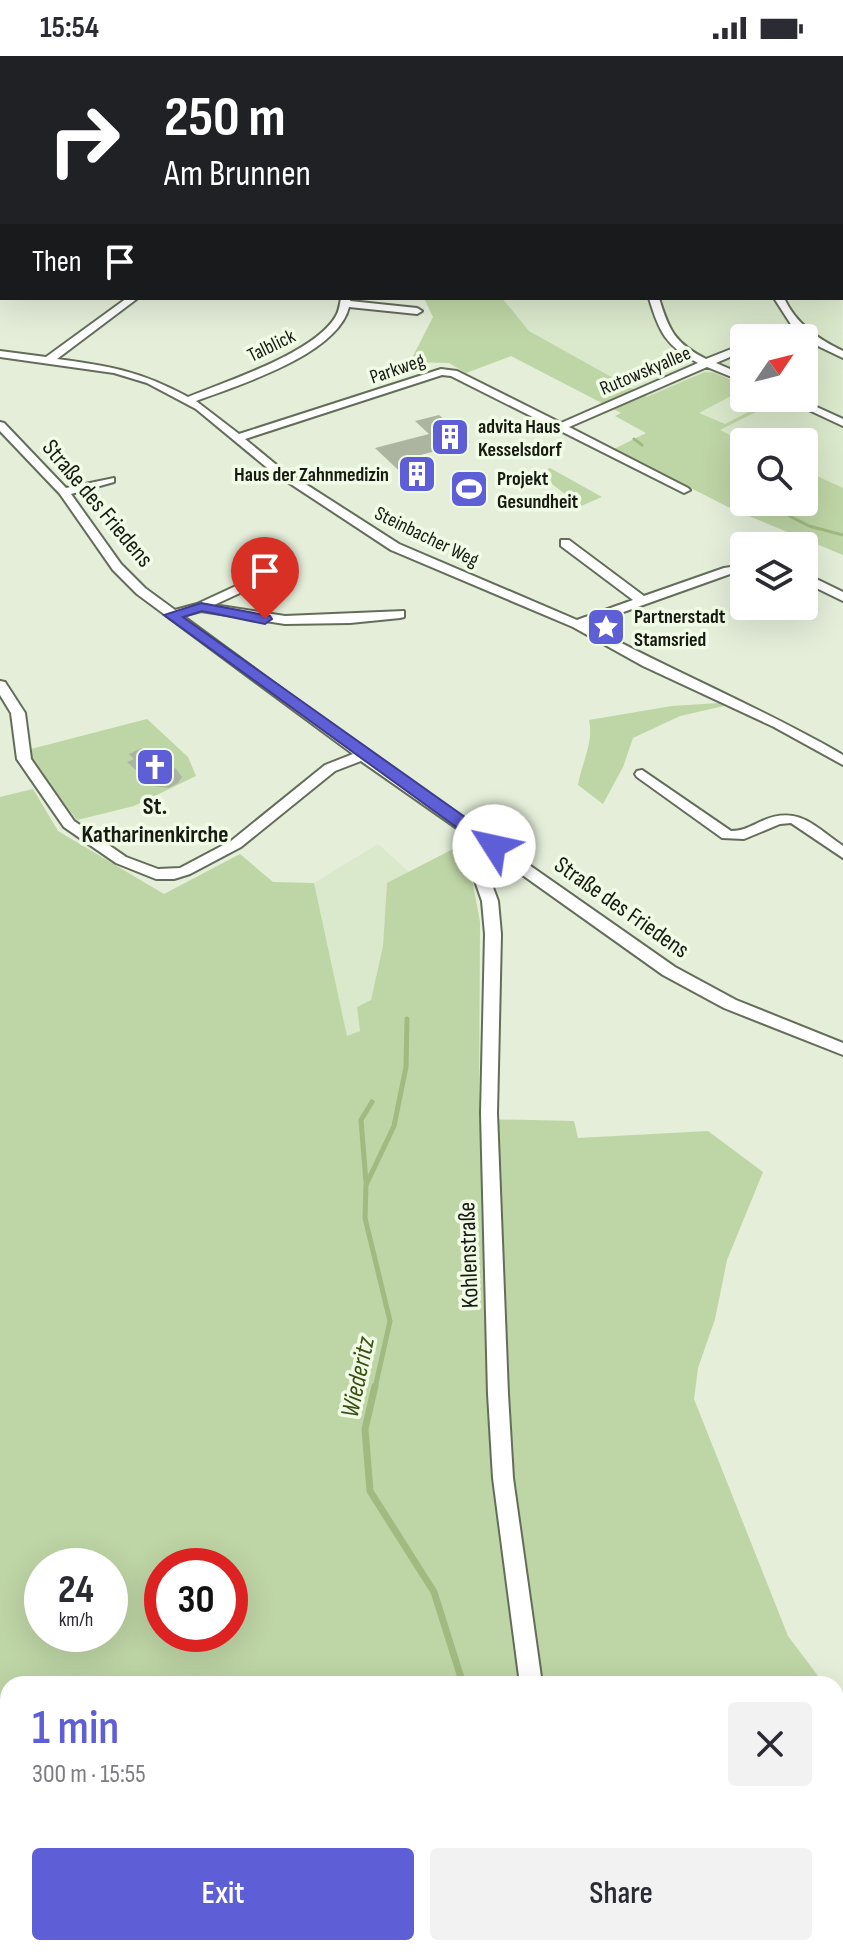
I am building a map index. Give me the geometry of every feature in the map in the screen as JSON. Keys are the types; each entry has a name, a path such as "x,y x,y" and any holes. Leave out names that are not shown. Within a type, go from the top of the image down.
{"street":[{"path":"49,360 130,300"},
{"path":"655,300 667,334 685,350 730,373"},
{"path":"780,300 796,324"},
{"path":"346,301 417,311"},
{"name":"Talblick","path":"189,400 279,362 325,337 340,319 346,301"},
{"path":"818,339 843,355"},
{"name":"Rutowskyallee","path":"561,427 730,353"},
{"name":"Steinbacher Weg","path":"0,354 136,376 189,400 275,469 395,547 577,624 648,663 779,724 843,761"},
{"name":"Parkweg","path":"237,438 441,372 453,373 684,490"},
{"path":"818,412 843,423"},
{"name":"Straße des Friedens","path":"0,425 64,492 117,567 172,615 363,755 682,978 758,1016 842,1047"},
{"path":"64,492 110,480"},
{"path":"565,543 642,601"},
{"path":"577,624 730,571"},
{"path":"172,615 201,607 251,583"},
{"path":"818,584 843,597"},
{"path":"201,607 285,620 400,614"},
{"path":"0,685 18,713 24,759 69,824 121,860 156,874 185,871 236,844 330,768 363,755"},
{"path":"642,774 727,835 743,836 776,818 785,817 794,819 843,853"},
{"name":"Kohlenstraße","path":"472,831 466,835 490,901 493,934 489,1113 498,1394 503,1478 530,1676"}],"shaded area":[{"path":"504,300 842,300 843,488 818,476 818,428 730,428 730,436 642,395 529,331"},
{"path":"378,844 409,872 387,884 383,946 371,1000 357,1007 360,1031 347,1037 314,883"}],"green space":[{"path":"425,300 504,300 529,331 647,397 705,372 730,380 730,396 699,413 725,424 748,412 756,412 720,430 730,435 730,508 614,449 646,433 615,416 621,413 511,356 466,373 449,363 410,362 433,317"},
{"path":"550,468 602,497 581,506 544,478 543,471"},
{"path":"818,476 843,488 843,555 818,545 818,532 788,532 749,516 818,516"},
{"path":"719,703 724,706 680,716 633,738 623,767 603,804 578,785 589,744 589,720 672,706"},
{"path":"147,719 188,757 196,776 134,806 77,820 26,754 31,749"},
{"path":"33,789 58,831 164,894 240,854 273,882 314,883 347,1036 360,1031 357,1007 371,1000 383,946 387,883 457,847 460,863 472,879 480,922 479,1119 574,1121 578,1138 708,1131 763,1172 727,1260 715,1319 698,1368 694,1399 788,1636 818,1676 0,1676 0,797"}],"building":[{"name":"advita Haus Kesselsdorf","path":"439,415 470,442 413,457 434,477 412,483 375,448 429,434 415,421"},
{"name":"St. Katharinenkirche","path":"142,748 146,753 155,750 177,770 182,777 178,783 169,788 153,786 127,762 134,759 129,754"}],"waterway":[{"path":"634,439 642,445"},
{"path":"789,516 809,526 843,535"},
{"name":"Wiederitz","path":"375,1388 390,1321 365,1218 366,1185 394,1126 406,1067 407,1019"},
{"path":"366,1182 361,1120 372,1102"},
{"name":"Wiederitz","path":"375,1386 365,1429 370,1491 434,1592 460,1676"}],"place":[{"name":"advita Haus Kesselsdorf","path":"450,437"},
{"name":"Haus der Zahnmedizin","path":"417,474"},
{"name":"Projekt Gesundheit","path":"469,489"},
{"name":"Partnerstadt Stamsried","path":"606,627"},
{"name":"St. Katharinenkirche","path":"155,767"}],"route":[{"path":"265,619 201,607 172,615 367,758 494,846"}]}
